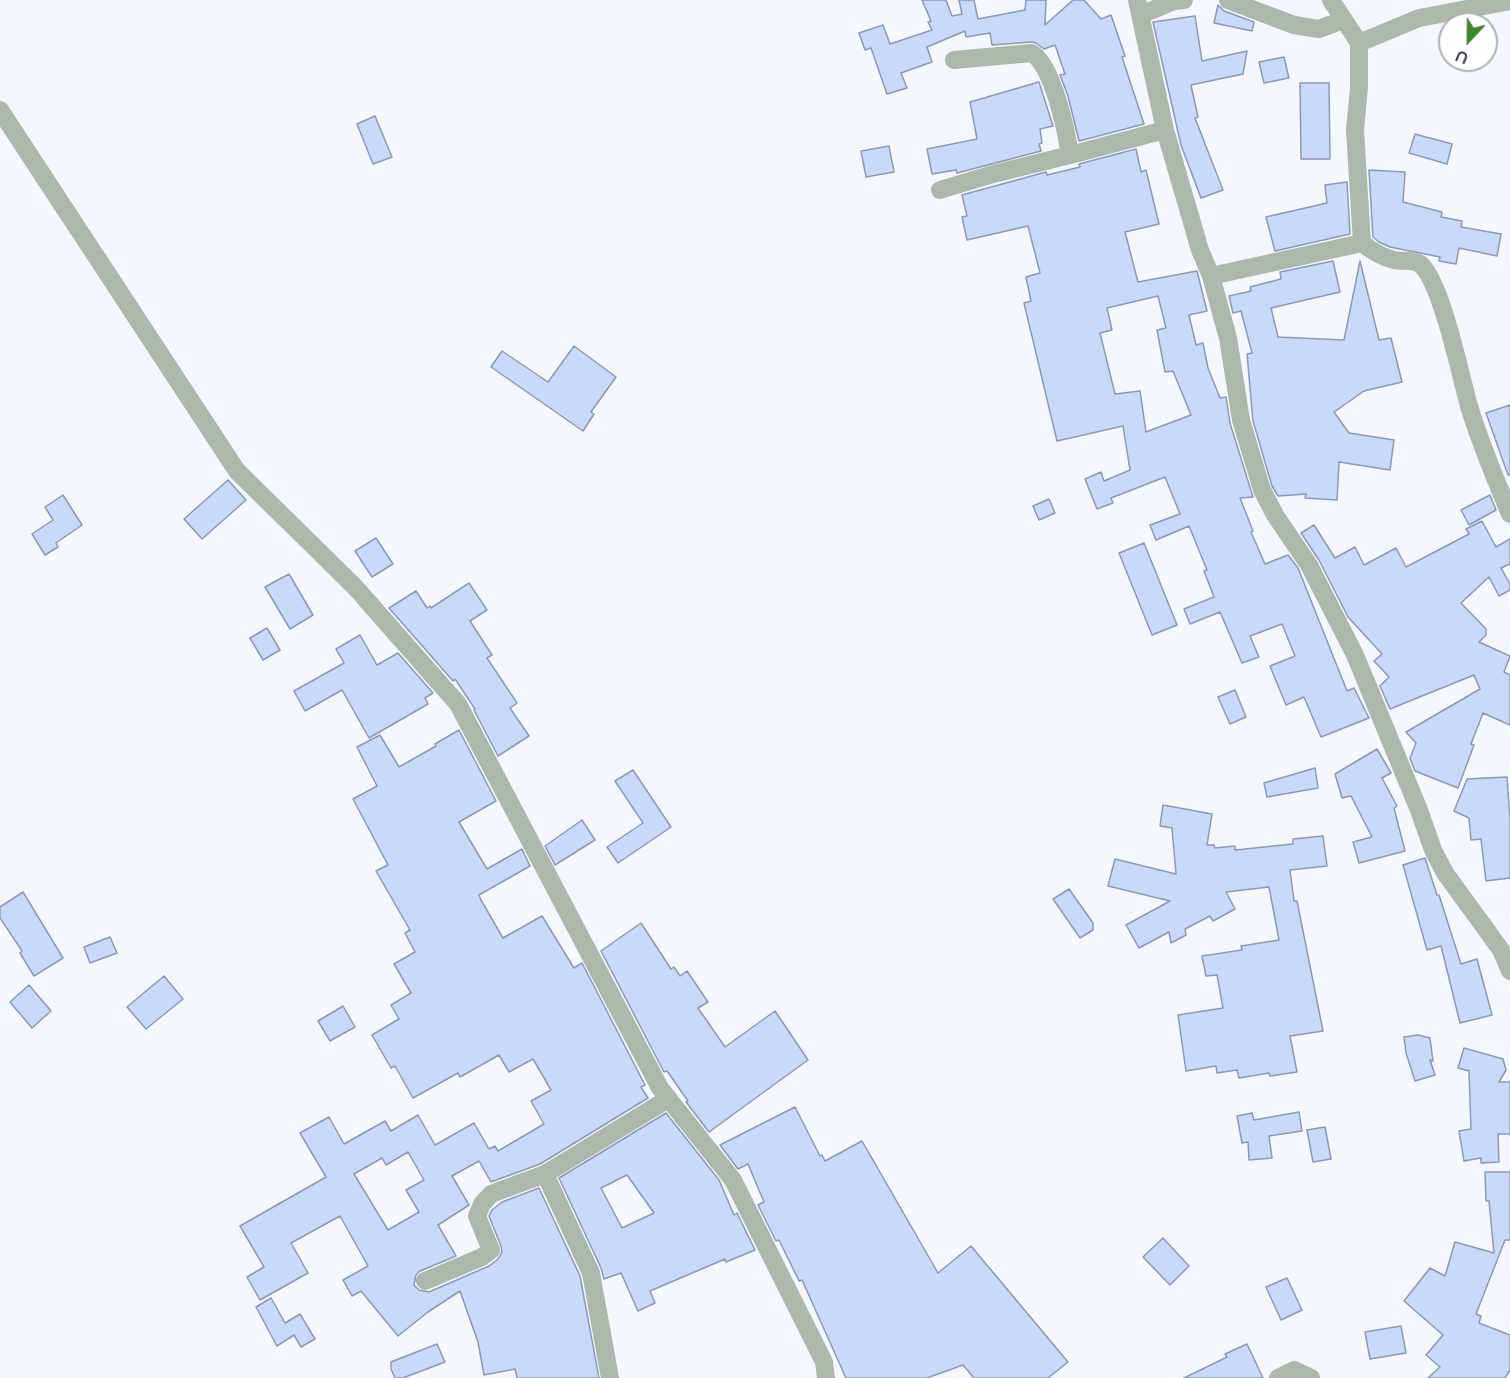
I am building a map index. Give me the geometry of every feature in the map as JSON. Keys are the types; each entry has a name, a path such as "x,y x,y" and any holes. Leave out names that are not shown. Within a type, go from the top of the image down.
{"street":[{"path":"1184,0 1139,7 1165,130 1228,338 1241,420 1262,490 1275,515 1309,565 1355,655 1419,810 1433,850 1445,873 1501,950 1510,971"},
{"path":"1228,0 1293,25 1320,29 1343,20"},
{"path":"1331,0 1359,43 1359,88 1355,130 1362,243 1375,253 1395,260 1419,263 1429,274 1452,337 1473,418 1491,471 1510,514"},
{"path":"1359,43 1419,18 1510,1"},
{"path":"954,60 1032,53 1040,58 1065,124 1070,155"},
{"path":"0,110 237,471 355,587 458,704 654,1078 733,1180 824,1362 825,1378"},
{"path":"940,190 993,174 1165,130"},
{"path":"1211,276 1362,243"},
{"path":"425,1281 482,1257 491,1250 477,1216 482,1204 490,1194 544,1174 668,1099"},
{"path":"544,1174 591,1273 610,1378"},
{"path":"1277,1378 1294,1370 1311,1378"}],"building":[{"path":"922,0 946,0 952,16 962,14 959,0 974,0 978,19 1025,10 1026,0 1046,0 1045,25 1073,0 1084,0 1101,19 1111,15 1144,124 1079,141 1068,96 1060,75 1065,74 1055,45 1044,49 1031,42 992,45 990,33 966,37 965,31 927,47 932,62 901,73 907,88 887,94 871,48 865,50 859,33 883,25 890,44 932,30 928,22 931,21"},
{"path":"1218,5 1224,11 1254,22 1252,31 1214,23"},
{"path":"1195,16 1202,61 1247,51 1243,74 1191,85 1198,117 1195,118 1223,190 1201,198 1181,145 1153,22"},
{"path":"1284,57 1289,78 1264,83 1259,62"},
{"path":"1039,82 1053,126 1040,129 1041,151 957,173 956,170 932,174 927,149 977,139 970,102"},
{"path":"1300,83 1329,83 1330,159 1301,159"},
{"path":"375,116 392,157 373,164 357,124"},
{"path":"1415,134 1452,144 1447,164 1409,153"},
{"path":"889,146 894,172 866,177 861,151"},
{"path":"1136,149 1141,172 1146,170 1159,224 1125,232 1138,282 1197,271 1207,311 1189,315 1196,345 1203,343 1208,368 1220,398 1226,397 1230,423 1253,497 1240,498 1253,531 1251,532 1265,564 1288,555 1298,568 1347,691 1354,688 1369,718 1321,737 1304,697 1286,705 1270,666 1295,656 1282,624 1250,636 1259,657 1242,663 1220,612 1190,624 1184,609 1214,597 1204,571 1207,570 1189,526 1156,540 1150,525 1180,514 1165,477 1111,498 1113,503 1097,509 1085,479 1101,472 1104,481 1130,470 1123,426 1057,441 1024,303 1031,301 1026,277 1040,273 1028,226 967,240 962,217 967,216 962,195 1046,172 1047,175 1080,167 1079,164","holes":["1158,296 1166,328 1157,330 1165,372 1173,371 1191,415 1146,432 1140,391 1115,394 1100,333 1112,330 1107,308"]},
{"path":"1369,170 1405,172 1403,202 1442,212 1441,217 1462,221 1461,227 1501,234 1497,256 1459,248 1456,264 1439,261 1440,257 1390,247 1379,242 1373,237"},
{"path":"1347,182 1350,234 1275,251 1266,217 1327,203 1325,185"},
{"path":"1333,261 1340,292 1271,308 1278,337 1344,340 1360,261 1379,340 1391,338 1402,382 1364,391 1334,412 1349,433 1394,440 1390,470 1339,462 1337,500 1305,498 1306,494 1278,496 1272,486 1253,421 1247,354 1252,353 1241,311 1233,313 1229,296 1251,291 1250,287 1281,279 1280,272"},
{"path":"574,346 616,377 591,412 594,414 583,431 491,367 502,351 548,382"},
{"path":"1510,405 1510,475 1508,475 1486,413"},
{"path":"228,480 246,500 202,539 184,519"},
{"path":"63,495 82,525 56,543 58,547 45,555 32,534 53,520 45,507"},
{"path":"1490,495 1496,510 1469,525 1461,510"},
{"path":"1049,499 1055,513 1039,520 1033,506"},
{"path":"1482,521 1496,547 1510,539 1510,564 1501,568 1510,584 1510,590 1499,596 1489,577 1461,603 1486,629 1486,635 1479,642 1510,656 1504,672 1510,675 1510,725 1483,713 1458,788 1415,771 1410,758 1416,743 1406,732 1480,689 1474,675 1390,709 1380,686 1389,677 1374,661 1382,654 1348,617 1319,560 1301,533 1314,525 1335,558 1355,547 1364,565 1396,548 1406,567 1469,534 1466,529"},
{"path":"376,538 393,564 372,577 355,551"},
{"path":"1144,543 1177,625 1152,635 1119,553"},
{"path":"289,574 313,615 290,629 265,587"},
{"path":"469,583 487,610 470,621 492,655 487,658 517,703 510,708 529,736 498,756 475,709 455,679 453,681 389,608 416,591 427,608 430,606 431,608"},
{"path":"267,628 280,650 263,660 250,638"},
{"path":"360,635 377,665 398,653 433,693 425,698 428,704 369,738 342,690 305,711 294,691 344,663 336,649"},
{"path":"1235,690 1246,717 1230,724 1218,697"},
{"path":"459,730 496,801 459,822 487,869 522,849 530,866 479,895 503,938 542,916 574,968 582,963 645,1085 641,1087 648,1098 540,1164 491,1182 479,1161 452,1176 469,1205 438,1225 456,1256 420,1271 416,1275 414,1285 419,1290 429,1292 489,1266 498,1259 502,1252 489,1216 492,1210 502,1202 539,1188 580,1276 599,1378 517,1378 515,1369 484,1375 478,1342 460,1291 428,1312 398,1336 361,1291 352,1296 343,1280 368,1266 340,1216 291,1243 308,1273 260,1300 247,1277 264,1267 240,1226 326,1177 300,1133 329,1117 344,1144 385,1121 391,1131 418,1115 435,1145 474,1123 489,1149 495,1146 498,1151 544,1124 531,1101 551,1090 533,1059 509,1072 499,1055 460,1077 458,1073 413,1098 395,1066 391,1068 372,1035 399,1019 391,1005 411,993 394,964 415,952 405,933 410,930 376,871 388,865 353,799 377,786 357,747 380,735 399,767 436,746 435,744","holes":["408,1152 424,1180 406,1190 419,1212 388,1230 354,1174 382,1158 386,1165"]},
{"path":"1377,749 1391,773 1382,778 1397,806 1394,808 1405,851 1359,863 1353,842 1372,837 1351,796 1342,798 1335,774"},
{"path":"1315,768 1318,788 1267,797 1264,783"},
{"path":"633,770 671,827 618,863 607,847 643,823 615,781"},
{"path":"1507,777 1510,878 1486,881 1481,839 1471,840 1469,818 1454,811 1467,779"},
{"path":"1163,805 1212,814 1207,845 1214,845 1215,848 1235,846 1235,850 1293,844 1293,839 1323,836 1327,866 1290,870 1294,901 1297,901 1323,1031 1290,1036 1297,1072 1270,1076 1269,1073 1239,1078 1237,1070 1217,1073 1216,1066 1186,1071 1178,1015 1223,1008 1217,975 1206,976 1202,956 1242,950 1241,946 1279,940 1269,887 1226,892 1235,909 1213,921 1210,916 1185,929 1186,935 1171,943 1169,932 1139,948 1126,925 1170,901 1108,886 1115,859 1176,874 1172,828 1160,826"},
{"path":"582,820 595,840 555,865 545,846"},
{"path":"1425,858 1461,964 1477,959 1492,1015 1460,1023 1441,946 1427,950 1403,865"},
{"path":"1069,889 1093,923 1093,930 1080,938 1053,899"},
{"path":"23,892 63,958 34,976 20,953 22,951 0,918 0,907"},
{"path":"641,923 671,969 674,967 680,976 687,971 708,1002 698,1008 725,1047 775,1011 808,1060 709,1132 686,1102 688,1101 667,1071 664,1072 601,951"},
{"path":"110,937 117,953 90,963 84,947"},
{"path":"164,976 183,999 146,1029 127,1007"},
{"path":"29,985 51,1011 32,1028 10,1002"},
{"path":"343,1006 355,1027 330,1041 318,1021"},
{"path":"1418,1035 1430,1038 1433,1061 1430,1060 1435,1075 1415,1081 1406,1053 1404,1037"},
{"path":"1464,1048 1503,1059 1506,1070 1499,1082 1510,1082 1510,1134 1498,1134 1499,1162 1481,1163 1481,1158 1464,1161 1459,1131 1471,1129 1469,1071 1458,1068"},
{"path":"795,1107 820,1156 822,1155 825,1161 862,1141 938,1273 971,1246 1068,1362 1048,1378 974,1378 963,1365 927,1378 846,1378 802,1280 799,1281 779,1240 776,1241 758,1205 764,1202 748,1164 738,1169 720,1145"},
{"path":"1299,1112 1302,1131 1269,1136 1272,1158 1249,1160 1248,1142 1242,1143 1237,1116 1252,1113 1254,1120"},
{"path":"666,1113 719,1180 734,1215 737,1213 755,1250 726,1262 725,1259 650,1291 655,1303 638,1311 621,1273 604,1279 559,1178","holes":["627,1175 654,1213 622,1228 601,1188"]},
{"path":"1325,1127 1331,1159 1313,1162 1307,1130"},
{"path":"1485,1172 1510,1172 1510,1240 1505,1240 1476,1314 1481,1316 1479,1323 1510,1335 1510,1370 1505,1378 1428,1378 1440,1367 1426,1355 1443,1335 1404,1301 1430,1268 1445,1276 1455,1242 1494,1253 1489,1201 1486,1201"},
{"path":"1163,1238 1189,1266 1170,1285 1143,1257"},
{"path":"1287,1278 1302,1310 1281,1320 1266,1287"},
{"path":"271,1298 285,1323 300,1314 315,1339 301,1347 294,1335 277,1346 256,1307"},
{"path":"1401,1326 1406,1353 1370,1359 1365,1332"},
{"path":"437,1344 445,1362 403,1378 395,1378 391,1362"},
{"path":"1247,1344 1263,1378 1184,1378 1227,1357 1225,1354"}]}
